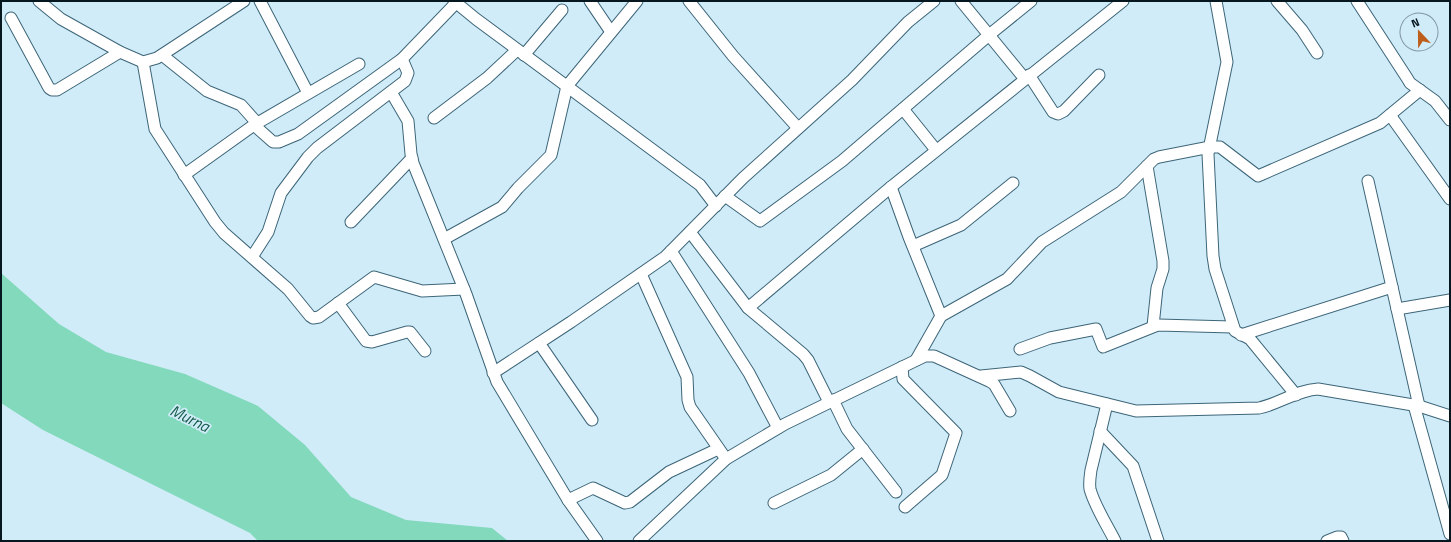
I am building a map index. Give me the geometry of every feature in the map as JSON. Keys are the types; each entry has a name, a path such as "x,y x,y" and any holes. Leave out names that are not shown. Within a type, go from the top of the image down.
{"street":[{"path":"39,1 61,19 120,52 143,62 151,61 162,55 244,1"},
{"path":"260,1 308,93"},
{"path":"590,1 611,32"},
{"path":"444,239 502,207 518,188 551,155 566,86 637,1"},
{"path":"689,1 733,56 798,128"},
{"path":"493,373 665,257 725,196 852,80 908,22 934,1"},
{"path":"961,1 1027,77 1053,112 1058,114 1064,112 1099,75"},
{"path":"725,196 760,221 842,160 1031,1"},
{"path":"748,308 891,186 1123,1"},
{"path":"1216,1 1227,62 1208,159 1215,269 1234,331 1250,339 1296,395"},
{"path":"1277,1 1302,30 1317,53"},
{"path":"1357,1 1407,78 1435,101 1450,120"},
{"path":"162,55 207,91 241,105 273,142 279,142 303,130 402,59 455,2 700,185 716,206"},
{"path":"434,118 521,52 562,10"},
{"path":"11,18 49,88 52,90 57,90 120,52"},
{"path":"252,257 268,232 282,193 308,157 317,148 405,81 408,76 402,59"},
{"path":"143,62 155,129 184,175 220,229 288,288 313,318 319,317 374,277 422,291 464,289"},
{"path":"184,175 256,124 359,64"},
{"path":"916,360 941,316 1008,279 1042,242 1121,192 1147,166 1159,157 1210,147 1220,147 1258,176 1380,123 1420,90"},
{"path":"391,92 408,121 412,158 464,289 497,382 568,500 597,541"},
{"path":"904,109 936,150"},
{"path":"1390,115 1450,199"},
{"path":"351,222 412,158"},
{"path":"1147,166 1163,261 1157,288 1153,326"},
{"path":"1368,181 1397,309 1416,406 1450,534"},
{"path":"913,246 961,225 1013,183"},
{"path":"891,186 941,316"},
{"path":"690,232 748,308 803,354 808,360 847,429 896,492"},
{"path":"671,251 749,373 778,428"},
{"path":"641,274 687,377 688,400 690,407 726,459"},
{"path":"1241,335 1392,287"},
{"path":"1397,309 1450,300"},
{"path":"338,303 366,341 372,342 410,332 425,351"},
{"path":"1020,349 1050,338 1096,329 1103,347 1153,326 1165,324 1232,327"},
{"path":"539,343 592,420"},
{"path":"639,541 726,459 778,428 925,356 934,356 981,376 994,384 1010,411"},
{"path":"902,367 903,379 956,433 942,475 904,507"},
{"path":"981,376 1020,372 1059,392 1141,411 1259,408 1312,389 1325,389 1416,406 1450,416"},
{"path":"1107,404 1090,470 1090,490 1115,541"},
{"path":"1100,431 1133,466 1158,541"},
{"path":"568,500 593,488 624,503 627,503 632,501 669,472 718,449"},
{"path":"774,503 831,475 863,449"},
{"path":"1327,541 1337,537 1341,537 1343,541"}],"water":[{"name":"Murna","path":"1,273 59,324 106,352 185,374 258,406 305,445 351,497 406,520 492,528 508,541 258,541 250,533 43,430 1,403"}]}
